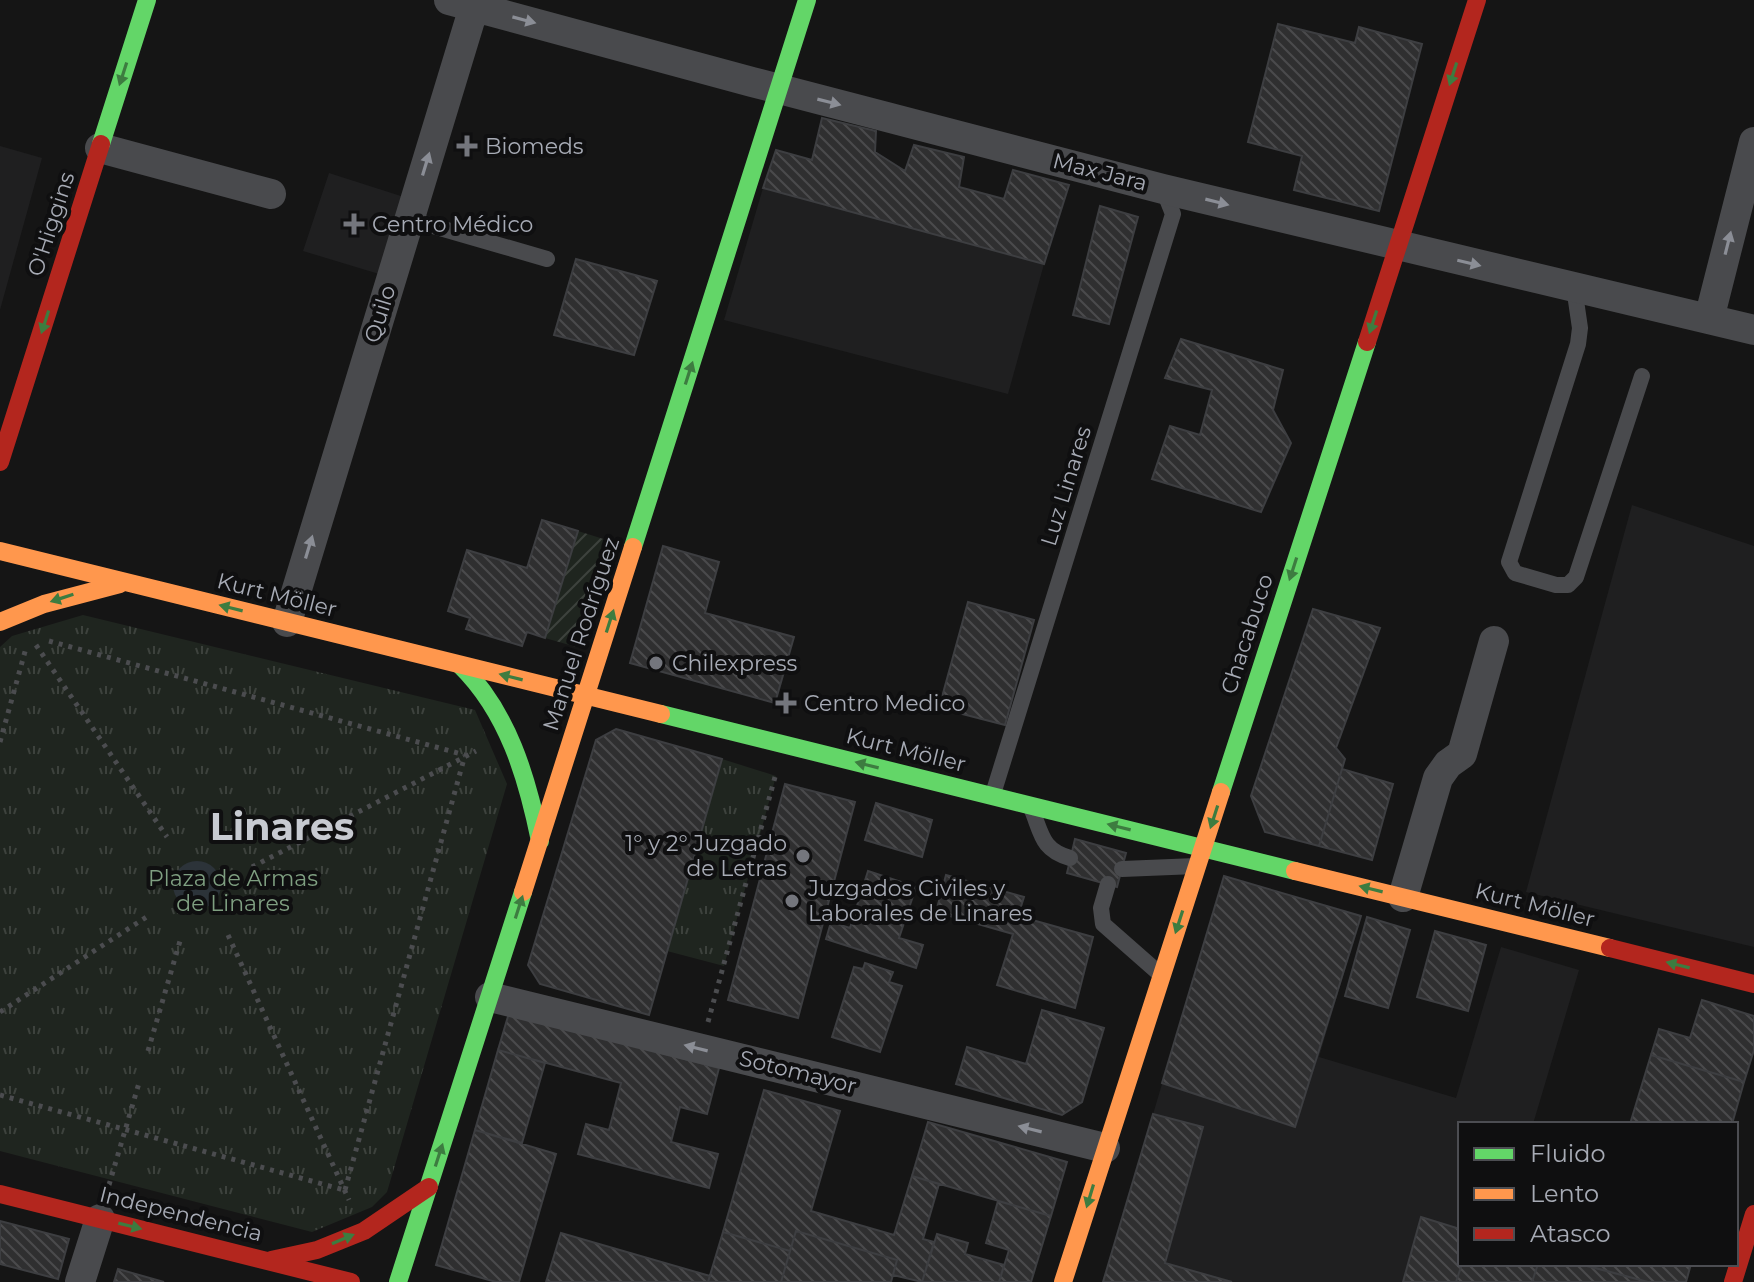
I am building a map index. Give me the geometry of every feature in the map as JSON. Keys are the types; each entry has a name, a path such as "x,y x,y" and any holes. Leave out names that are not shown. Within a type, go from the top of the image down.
{"main road":[{"name":"O'Higgins","path":"0,462 147,0"},
{"name":"Manuel Rodríguez","path":"398,1282 807,0"},
{"name":"Chacabuco","path":"1063,1282 1477,0"},
{"name":"Kurt Möller","path":"0,551 1754,984"},
{"path":"0,622 71,594 126,582"},
{"path":"460,665 479,686 510,736 533,805 540,841"},
{"path":"269,1261 317,1250 364,1231 429,1187"},
{"name":"Independencia","path":"0,1194 351,1282"},
{"path":"1738,1266 1754,1214"}],"street":[{"name":"Max Jara","path":"461,3 1163,189 1754,330"},
{"name":"Quilo","path":"287,622 409,219 461,3"},
{"path":"1709,319 1754,142"},
{"path":"100,148 271,194"},
{"path":"1403,897 1438,778 1448,764 1462,754 1494,641"},
{"name":"Sotomayor","path":"490,997 1105,1148"},
{"path":"80,1282 100,1219"}],"lane":[{"name":"Luz Linares","path":"992,796 1173,214 1163,189"},
{"path":"409,219 547,259"},
{"path":"1574,287 1580,328 1578,344 1509,562 1515,573 1556,585 1568,585 1576,577 1642,376"},
{"path":"1030,805 1045,843 1052,852 1070,858"},
{"path":"1151,835 1123,864 1198,866"},
{"path":"1108,884 1101,908 1103,924 1162,976"}],"path":[{"path":"0,742 29,636"},
{"path":"29,636 465,755"},
{"path":"29,636 167,837"},
{"path":"707,1026 778,763 794,747"},
{"path":"252,867 465,755"},
{"path":"345,1190 465,755"},
{"path":"0,1012 148,916"},
{"path":"228,935 345,1190"},
{"path":"148,1051 180,941"},
{"path":"100,1219 139,1083"},
{"path":"0,1095 345,1190"}],"shaded area":[{"path":"0,146 42,158 0,310"},
{"name":"Centro Médico","path":"329,173 404,197 379,274 303,251"},
{"path":"763,188 1044,264 1008,394 724,320"},
{"path":"1632,505 1754,546 1754,947 1526,892"},
{"path":"197,861 214,868 221,885 214,902 197,909 180,902 173,885 180,868"},
{"path":"1224,876 1361,916 1319,1057 1456,1098 1501,947 1579,970 1534,1122 1458,1122 1460,1266 1456,1282 1103,1282"}],"green space":[{"path":"578,531 613,542 580,648 545,638"},
{"name":"Plaza de Armas de Linares","path":"83,615 475,710 507,784 387,1192 372,1207 312,1232 0,1151 0,647 12,636"},
{"path":"722,759 776,776 724,966 667,951"}],"building":[{"path":"1278,24 1355,43 1359,27 1422,44 1379,211 1294,190 1302,156 1248,142"},
{"path":"822,118 876,131 875,152 905,171 914,145 964,157 959,187 1004,199 1013,170 1069,185 1044,264 763,188 776,150 812,160"},
{"path":"1100,206 1138,217 1109,324 1073,315"},
{"path":"576,259 657,281 634,355 554,335"},
{"path":"1181,339 1283,370 1273,410 1291,443 1261,512 1152,479 1170,426 1200,435 1212,390 1165,378"},
{"path":"542,520 578,531 545,638 527,632 522,646 466,629 470,618 448,611 467,550 527,568"},
{"path":"663,546 719,562 705,613 794,637 775,703 630,663"},
{"path":"968,602 1034,620 1005,725 939,708"},
{"path":"1313,609 1380,628 1336,748 1345,759 1319,846 1265,832 1251,796"},
{"path":"616,729 722,759 649,1015 540,984 528,965 596,740"},
{"path":"1342,769 1393,784 1372,860 1319,846"},
{"name":"Juzgados Civiles y Laborales de Linares","path":"785,784 855,802 798,1018 728,1000"},
{"path":"876,803 932,820 922,857 865,840"},
{"path":"1075,839 1126,853 1117,887 1067,873"},
{"path":"868,871 916,887 899,938 923,945 916,968 826,939 831,922 850,928"},
{"path":"946,875 1024,897 1018,916 1093,937 1075,1008 997,985 1013,934 936,912"},
{"path":"1224,876 1361,916 1295,1127 1162,1083"},
{"path":"1367,917 1410,930 1388,1008 1345,996"},
{"path":"1435,931 1486,945 1468,1011 1417,997"},
{"path":"865,963 893,972 889,982 902,986 880,1052 832,1037 854,967 863,969"},
{"path":"1702,1000 1754,1016 1754,1050 1744,1082 1651,1055 1659,1029 1690,1038"},
{"path":"1042,1010 1104,1028 1082,1102 1062,1115 956,1084 967,1047 1026,1064"},
{"path":"509,1013 719,1068 707,1114 680,1107 671,1142 718,1154 709,1188 578,1154 586,1124 609,1130 621,1083 498,1050"},
{"path":"498,1050 545,1063 522,1143 475,1130"},
{"path":"1651,1055 1744,1082 1733,1122 1631,1122"},
{"path":"764,1090 840,1111 811,1211 894,1235 912,1176 939,1184 923,1239 934,1242 922,1282 893,1275 897,1260 796,1231 790,1251 723,1232"},
{"path":"1153,1114 1203,1127 1165,1263 1232,1282 1103,1282"},
{"path":"928,1122 1067,1162 1051,1216 912,1176"},
{"path":"475,1130 556,1154 519,1282 496,1282 436,1265"},
{"path":"998,1201 1051,1216 1031,1282 999,1282 1009,1250 986,1243"},
{"path":"1421,1217 1458,1228 1458,1266 1461,1266 1456,1282 1403,1282"},
{"path":"0,1221 69,1239 58,1279 0,1264"},
{"path":"796,1231 897,1260 891,1282 781,1282"},
{"path":"723,1232 790,1251 781,1282 708,1282"},
{"path":"561,1233 710,1276 708,1282 546,1282"},
{"path":"937,1234 968,1243 965,1254 1004,1265 999,1282 922,1282"},
{"path":"1461,1266 1537,1266 1532,1282 1456,1282"},
{"path":"1537,1266 1588,1266 1648,1282 1532,1282"},
{"path":"1587,1266 1690,1266 1686,1282 1648,1282"},
{"path":"118,1269 164,1282 114,1282"}],"traffic: fast":[{"path":"101,144 147,0"},
{"path":"633,547 807,0"},
{"path":"1221,792 1367,342"},
{"path":"460,665 477,683 503,724 522,770 540,841"},
{"path":"661,714 1295,871"},
{"path":"398,1282 523,892"}],"traffic: slow":[{"path":"523,892 633,547"},
{"path":"0,551 661,714"},
{"path":"0,622 44,604 120,584"},
{"path":"1063,1282 1221,792"},
{"path":"1295,871 1610,948"}],"traffic: jam":[{"path":"1367,342 1477,0"},
{"path":"0,462 101,144"},
{"path":"1610,948 1754,984"},
{"path":"271,1260 317,1250 364,1231 429,1187"},
{"path":"0,1194 351,1282"},
{"path":"1738,1266 1754,1214"},
{"path":"1733,1282 1738,1266"}],"place":[{"name":"Biomeds","path":"467,146"},
{"name":"Centro Médico","path":"354,224"},
{"name":"Chilexpress","path":"656,663"},
{"name":"Centro Medico","path":"786,703"},
{"name":"1° y 2° Juzgado de Letras","path":"803,856"},
{"name":"Juzgados Civiles y Laborales de Linares","path":"792,901"}],"district":[{"name":"Linares","path":"282,826"}]}
